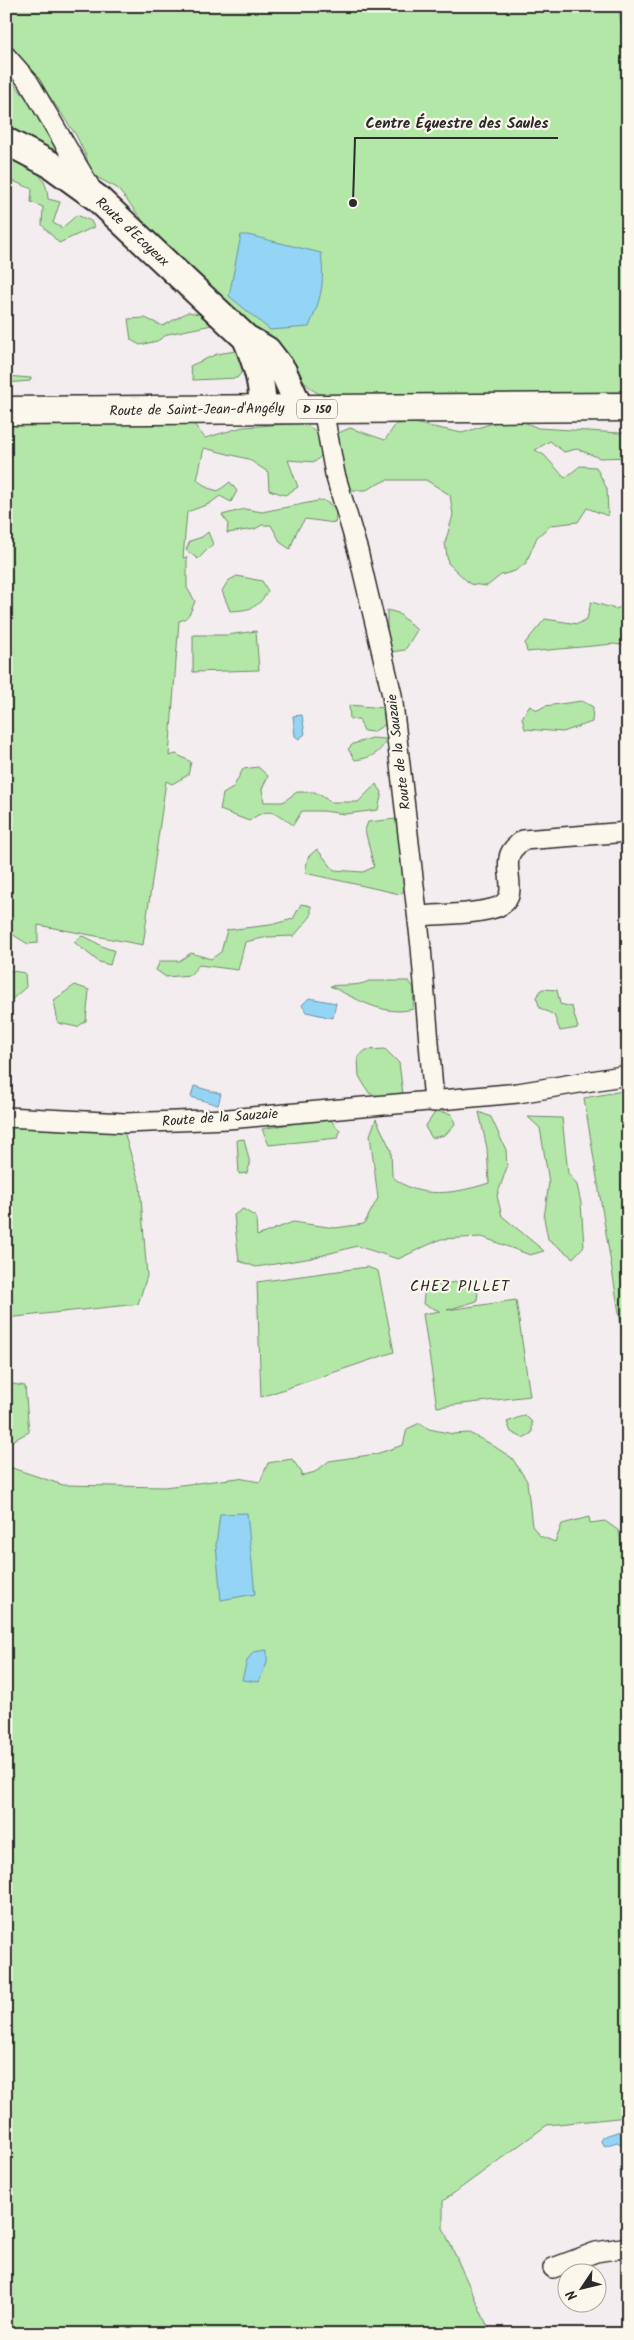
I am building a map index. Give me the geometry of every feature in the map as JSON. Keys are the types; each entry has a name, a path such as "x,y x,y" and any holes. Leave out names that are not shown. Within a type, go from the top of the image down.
{"main road":[{"name":"Route d'Ecoyeux","path":"6,142 50,164 97,198 246,338 267,350 312,409"},
{"name":"Route d'Ecoyeux","path":"246,338 256,363 263,399 262,409"},
{"name":"Route de Saint-Jean-d'Angély","path":"6,412 628,407"}],"street":[{"path":"6,56 28,82 97,198"},
{"name":"Route de la Sauzaie","path":"312,409 335,474 358,551 392,695 418,916 434,1102"},
{"path":"418,916 492,909 505,901 512,889 509,858 514,848 523,840 628,832"},
{"name":"Route de la Sauzaie","path":"6,1117 71,1122 150,1122 228,1119 518,1093 628,1075"},
{"path":"553,2268 596,2252 628,2247"}],"green space":[{"path":"6,6 619,6 621,23 628,40 628,392 331,397 317,393 308,385 292,364 147,234 141,218 117,188 91,174 86,156 76,135 45,90 6,43"},
{"path":"6,75 46,124 57,145 59,154 48,152 6,132"},
{"path":"6,152 35,170 44,182 48,199 60,202 53,223 62,228 77,215 91,221 94,227 59,243 42,225 43,207 31,202 32,189 6,178"},
{"path":"188,312 204,315 212,325 168,334 157,341 140,345 131,340 128,319 145,318 163,326"},
{"path":"242,350 248,365 237,378 193,380 190,366 217,354"},
{"path":"6,376 31,378 30,381 6,383"},
{"path":"512,417 538,428 620,433 628,431 628,457 600,458 577,449 564,452 550,441 535,450 544,455 565,478 580,466 596,467 607,489 608,516 587,508 578,522 551,525 537,537 526,563 515,571 501,575 487,586 470,584 448,563 445,543 453,515 450,495 426,480 386,480 366,490 350,490 343,482 336,434 350,428 385,440 396,424 414,423 462,433"},
{"path":"193,423 205,438 243,427 304,423 320,434 326,451 315,462 288,460 298,487 285,495 269,490 268,472 248,459 204,448 197,480 208,488 218,491 230,482 237,491 231,502 220,496 209,504 187,512 183,558 187,557 187,588 195,601 188,616 179,621 169,756 176,754 191,762 188,775 172,784 166,781 143,945 38,925 38,943 28,944 10,933 6,934 6,425"},
{"path":"323,500 337,509 335,523 305,519 297,531 290,549 281,543 271,525 262,525 255,529 227,533 228,523 222,515 245,509 262,512"},
{"path":"208,532 213,544 198,559 186,550 190,541 202,537"},
{"path":"237,576 262,581 268,591 256,605 243,610 230,611 222,591 228,581"},
{"path":"591,602 616,609 628,603 628,646 614,644 527,652 525,643 545,619 578,624 587,619"},
{"path":"387,610 398,613 417,630 405,650 391,652 387,635"},
{"path":"256,631 259,670 193,672 193,635 227,635"},
{"path":"582,701 593,707 592,722 563,732 525,729 522,718 529,706 538,710 545,706"},
{"path":"349,705 384,708 386,724 373,732 364,731 359,719 350,719"},
{"path":"372,738 386,739 378,752 355,760 348,749 353,744"},
{"path":"258,767 268,776 262,789 264,802 283,802 297,792 315,792 331,802 358,802 376,784 382,792 378,810 345,814 302,811 293,825 272,812 262,813 249,821 220,810 223,794 233,788 243,769"},
{"path":"396,819 406,889 400,894 305,873 308,857 317,849 334,870 363,872 374,867 365,830 368,822"},
{"path":"301,904 311,906 311,916 294,936 268,937 245,942 238,970 199,965 190,975 166,977 156,970 160,961 179,961 191,953 211,959 221,952 227,930 270,925 293,919"},
{"path":"82,936 105,948 114,950 110,965 99,962 74,942"},
{"path":"6,970 25,973 26,987 10,1001 6,1001"},
{"path":"369,981 409,981 414,988 413,1009 391,1010 370,1005 330,986 355,985"},
{"path":"75,985 89,990 86,1021 77,1027 58,1023 54,1000"},
{"path":"542,989 557,990 560,1004 572,1007 578,1028 560,1031 554,1015 540,1008 536,997"},
{"path":"385,1049 399,1063 403,1094 388,1099 369,1093 359,1076 358,1057 366,1050"},
{"path":"628,1090 628,1368 584,1098"},
{"path":"436,1111 452,1114 455,1124 445,1135 432,1138 425,1127"},
{"path":"479,1112 491,1117 506,1150 507,1167 497,1196 502,1216 544,1251 530,1255 482,1237 441,1239 398,1259 357,1246 312,1258 256,1267 239,1261 234,1215 243,1209 256,1217 257,1236 293,1222 335,1228 364,1224 378,1198 370,1135 376,1119 391,1150 392,1176 402,1184 426,1192 439,1193 464,1190 489,1183 487,1148"},
{"path":"6,1117 124,1132 140,1185 147,1276 138,1304 6,1318"},
{"path":"328,1117 340,1131 338,1138 269,1145 262,1129"},
{"path":"528,1117 562,1118 568,1173 577,1185 581,1203 584,1246 573,1258 548,1239 544,1218 549,1182 540,1128"},
{"path":"244,1139 250,1164 247,1173 239,1174 237,1140"},
{"path":"367,1267 378,1271 394,1352 261,1397 257,1282"},
{"path":"469,1280 478,1289 477,1301 447,1310 516,1300 530,1396 437,1407 423,1314 440,1311 423,1304 425,1287"},
{"path":"6,1383 25,1386 29,1432 6,1444"},
{"path":"525,1415 532,1422 532,1433 523,1438 511,1432 507,1422"},
{"path":"420,1423 429,1429 453,1434 469,1433 512,1458 527,1481 532,1526 540,1536 555,1542 562,1524 589,1517 590,1523 605,1521 619,1531 623,1558 628,1557 628,2117 547,2125 443,2201 443,2228 491,2334 6,2334 6,1466 63,1485 164,1487 238,1478 260,1482 268,1463 292,1459 302,1473 301,1476 315,1472 329,1461 376,1454 403,1445 407,1429"}],"water":[{"path":"241,235 248,235 321,253 321,291 309,327 270,330 229,296"},
{"path":"302,715 305,734 299,739 295,736 293,716"},
{"path":"309,998 336,1003 333,1018 306,1012 302,1005"},
{"path":"194,1086 221,1094 218,1105 191,1097"},
{"path":"247,1513 255,1594 221,1600 216,1545 220,1514"},
{"path":"267,1650 267,1663 259,1682 242,1680 247,1661 253,1652"},
{"path":"620,2131 624,2132 624,2146 617,2142 605,2146 601,2142 602,2137"}],"place":[{"name":"Centre Équestre des Saules","path":"353,203"}],"district":[{"name":"CHEZ PILLET","path":"460,1287"}]}
